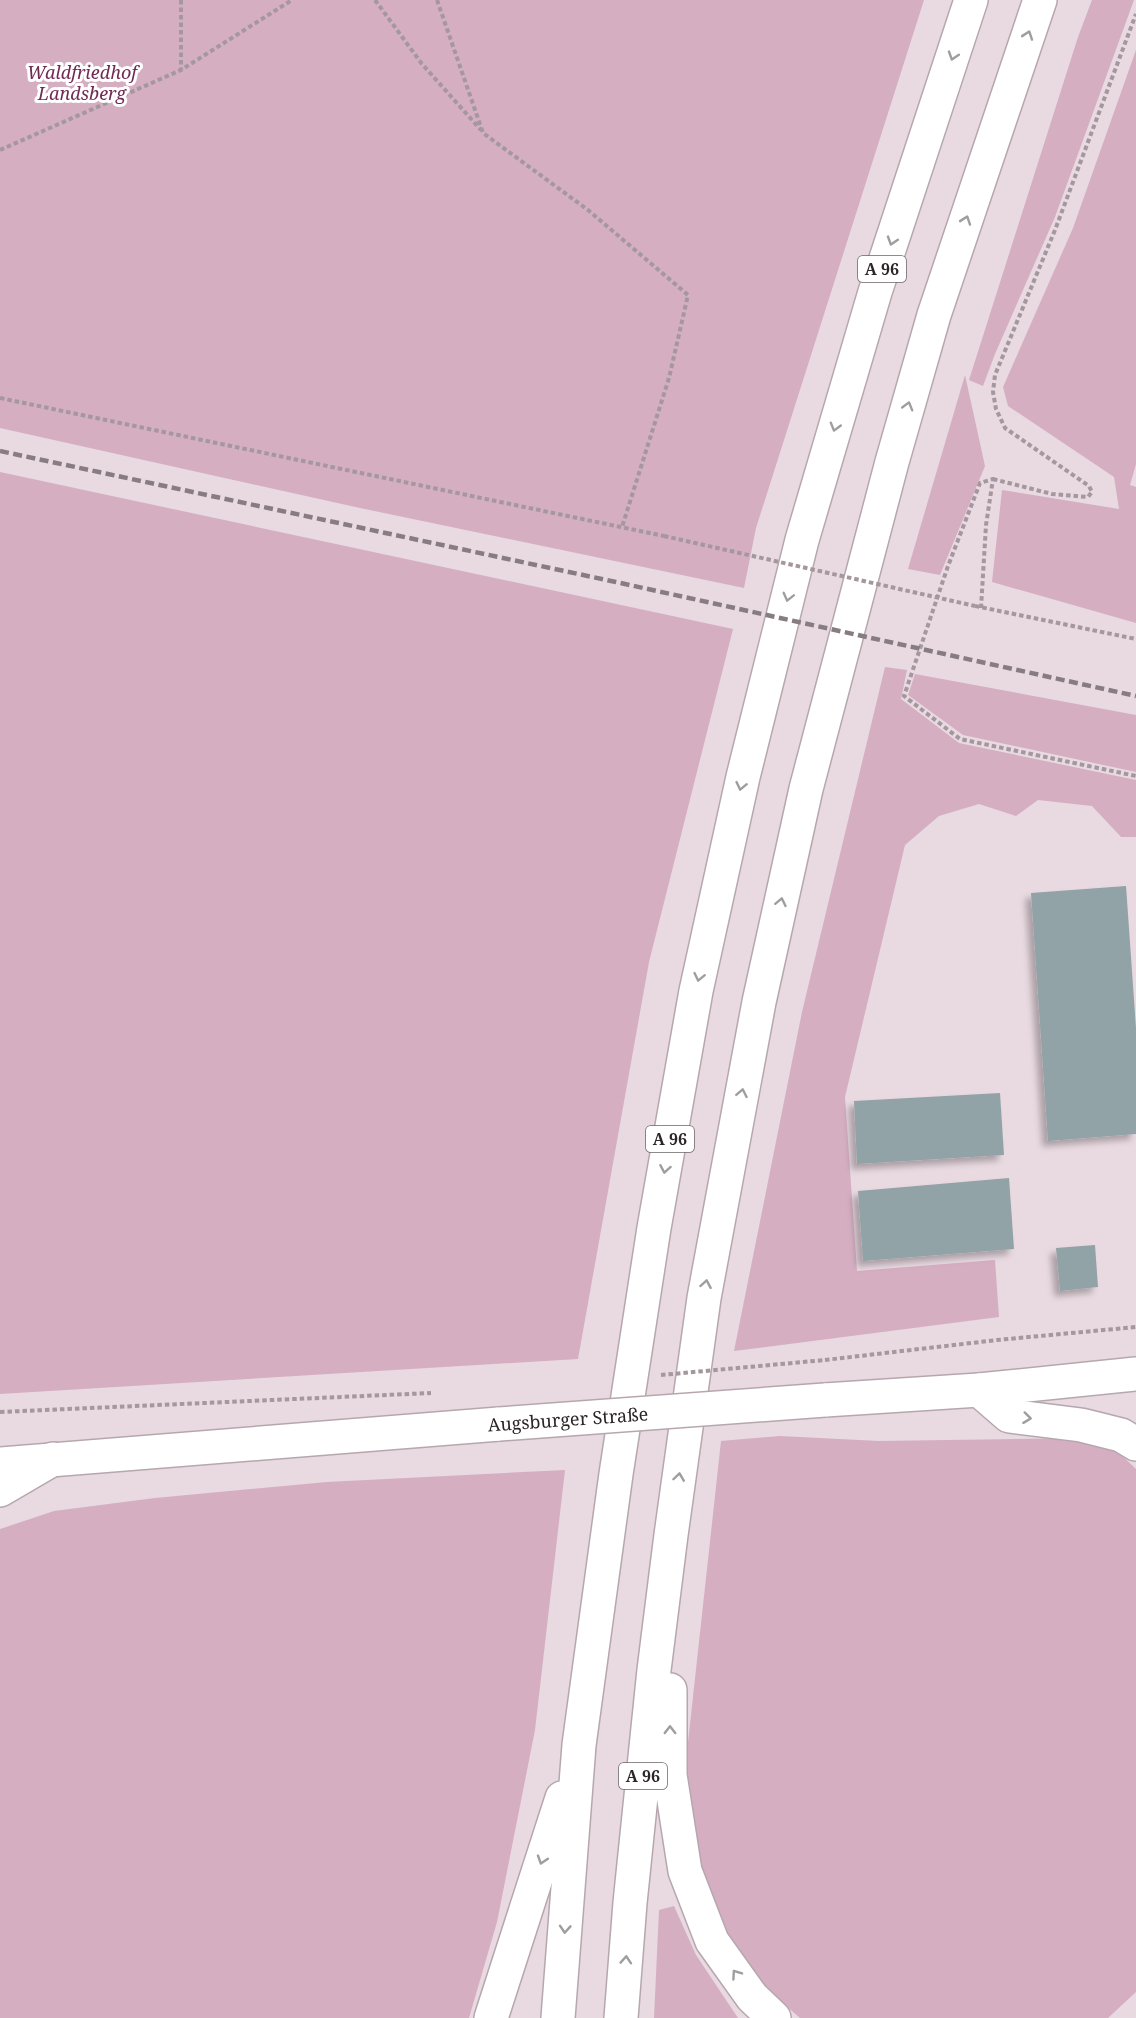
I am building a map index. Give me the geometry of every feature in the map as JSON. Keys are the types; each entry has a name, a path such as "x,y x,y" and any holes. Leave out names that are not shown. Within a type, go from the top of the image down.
{"main road":[{"name":"A 96","path":"558,2018 579,1745 616,1474 654,1228 696,991 743,777 802,540 875,292 971,0"},
{"name":"A 96","path":"621,2018 651,1694 671,1535 714,1239 759,1002 806,789 892,462 934,315 1040,0"},
{"name":"Augsburger Straße","path":"0,1464 499,1424 979,1390 1136,1374"},
{"path":"979,1390 1009,1416 1081,1425 1121,1435 1136,1444"},
{"path":"0,1490 53,1459"},
{"path":"671,1535 670,1775 685,1871 712,1941 752,1997 774,2018"},
{"path":"491,2018 579,1745"}],"path":[{"path":"181,0 181,70"},
{"path":"0,150 181,70 292,0"},
{"path":"375,0 422,64 483,133 588,210 688,295 669,378 622,527"},
{"path":"437,0 483,133"},
{"path":"1136,14 1055,230 995,375 993,392 996,409 1005,428 1089,486 1092,492 1088,497 1052,494 993,479 980,483 948,566 904,696 960,739 1136,776"},
{"path":"0,398 622,527 981,608 1136,639"},
{"path":"981,608 993,479"},
{"path":"825,1360 1136,1327"},
{"path":"0,1412 442,1392"}],"green space":[{"name":"Waldfriedhof Landsberg","path":"0,0 924,0 756,528 744,588 360,508 0,428"},
{"path":"1092,0 1134,0 1055,217 983,386 969,380 1078,37"},
{"path":"1136,50 1136,464 1130,485 1136,487 1136,623 992,582 1002,490 1119,509 1114,477 1008,406 1003,387 1073,228"},
{"path":"965,375 985,466 940,575 908,569"},
{"path":"0,472 733,629 649,962 578,1359 0,1394"},
{"path":"885,667 907,670 901,699 959,743 1136,780 1136,837 1121,837 1092,806 1038,800 1016,816 979,804 939,816 905,845 845,1097 857,1271 995,1260 999,1317 734,1351 802,1012"},
{"path":"915,674 1136,715 1136,772 963,735 908,695"},
{"path":"780,1436 879,1441 1081,1438 1113,1447 1136,1469 1136,1992 1108,2018 800,2018 759,1982 724,1934 699,1868 684,1779 721,1441"},
{"path":"565,1470 535,1730 497,1922 469,2018 0,2018 0,1529 54,1511 155,1498 327,1482"},
{"path":"674,1906 696,1955 738,2018 654,2018 659,1910"}],"building":[{"path":"1126,886 1136,1028 1136,1134 1048,1141 1031,893"},
{"path":"1000,1093 1004,1155 857,1164 854,1101"},
{"path":"1009,1178 1014,1249 863,1261 858,1191"},
{"path":"1095,1245 1098,1287 1060,1291 1056,1248"}],"railway":[{"path":"0,451 616,582 1136,696"}]}
